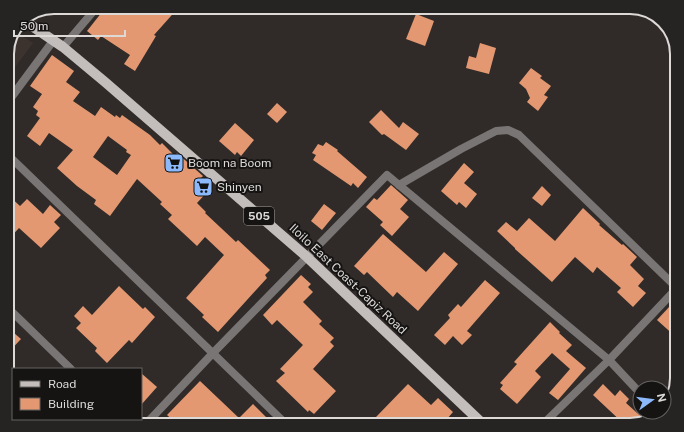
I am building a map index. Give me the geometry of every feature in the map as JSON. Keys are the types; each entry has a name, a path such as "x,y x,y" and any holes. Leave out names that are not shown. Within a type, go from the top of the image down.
{"main road":[{"name":"Iloilo East Coast-Capiz Road","path":"28,24 63,47 105,82 307,257 477,418"}],"street":[{"path":"63,47 91,14"},
{"path":"14,94 53,41"},
{"path":"399,185 461,148 496,131 508,130 520,135 670,281"},
{"path":"14,161 280,418"},
{"path":"152,418 387,175 609,360 632,385"},
{"path":"549,418 609,360 670,295"},
{"path":"14,314 70,368"}],"shaded area":[{"path":"20,34 33,43 14,69 15,44"}],"building":[{"path":"100,14 173,14 154,35 156,36 135,71 124,64 130,55 101,36 98,40 87,31"},
{"path":"416,14 434,21 425,46 406,39"},
{"path":"480,43 496,48 489,74 466,68 469,56 476,58"},
{"path":"52,55 74,71 66,82 80,92 73,101 95,116 101,107 115,117 116,115 120,118 122,115 150,135 160,145 162,143 175,156 177,153 203,176 199,180 209,190 197,203 206,212 205,213 236,242 238,240 270,270 265,275 267,278 218,332 202,317 204,315 186,298 224,255 205,237 197,246 168,219 172,215 160,204 162,202 137,179 110,216 94,204 96,200 77,186 57,168 73,150 49,133 40,146 27,136 40,118 36,115 38,111 33,107 42,94 30,86","holes":["108,136 127,150 126,152 131,155 117,175 93,157"]},
{"path":"531,68 542,76 540,78 551,86 544,95 548,97 538,111 527,102 530,98 526,89 519,83"},
{"path":"277,103 287,112 277,123 267,114"},
{"path":"381,110 399,128 403,122 419,134 406,150 384,134 382,135 369,122"},
{"path":"235,123 254,140 241,156 237,152 235,155 219,141"},
{"path":"326,142 338,150 337,151 367,177 358,188 353,183 351,186 313,160 316,155 312,153 318,144 323,146"},
{"path":"464,163 474,172 464,183 477,194 466,208 459,202 457,205 441,191"},
{"path":"391,185 408,200 400,209 409,217 392,236 380,225 383,222 366,207 374,198 377,200"},
{"path":"542,186 551,195 542,206 532,198"},
{"path":"27,199 43,214 50,205 61,215 54,222 60,228 41,248 19,228 14,233 14,200 20,206"},
{"path":"324,204 336,213 322,230 311,221"},
{"path":"583,208 600,224 599,225 637,257 630,265 644,279 638,286 646,293 633,307 617,292 621,288 597,267 593,273 575,257 552,282 497,231 506,222 517,231 529,218 555,241"},
{"path":"383,234 426,272 444,252 458,264 418,311 397,292 393,297 367,272 364,275 354,266"},
{"path":"301,275 311,284 308,287 313,292 303,302 322,321 319,324 334,338 330,342 334,346 313,369 336,391 314,414 309,410 308,412 276,381 285,373 280,369 303,345 277,320 272,325 263,315"},
{"path":"485,280 500,293 467,331 472,335 462,345 453,336 445,345 434,335 450,318 448,315 458,304 461,307"},
{"path":"119,286 143,309 145,307 155,317 132,343 129,340 107,363 95,351 97,348 76,328 81,323 74,316 83,306 92,315"},
{"path":"670,306 670,332 657,320"},
{"path":"550,322 572,345 566,351 586,368 558,400 549,393 570,369 552,353 535,371 541,377 517,404 500,389 503,385 500,383 517,364 514,362"},
{"path":"14,333 21,339 14,346"},
{"path":"142,374 157,387 142,404"},
{"path":"200,381 239,418 170,418 167,415"},
{"path":"408,384 431,405 438,398 453,412 448,418 376,417"},
{"path":"603,384 615,396 620,390 629,399 626,403 632,408 632,418 618,418 593,395"},
{"path":"253,404 266,417 265,418 239,418"}],"place":[{"name":"Boom na Boom","path":"174,163"},
{"name":"Shinyen","path":"203,187"}]}
